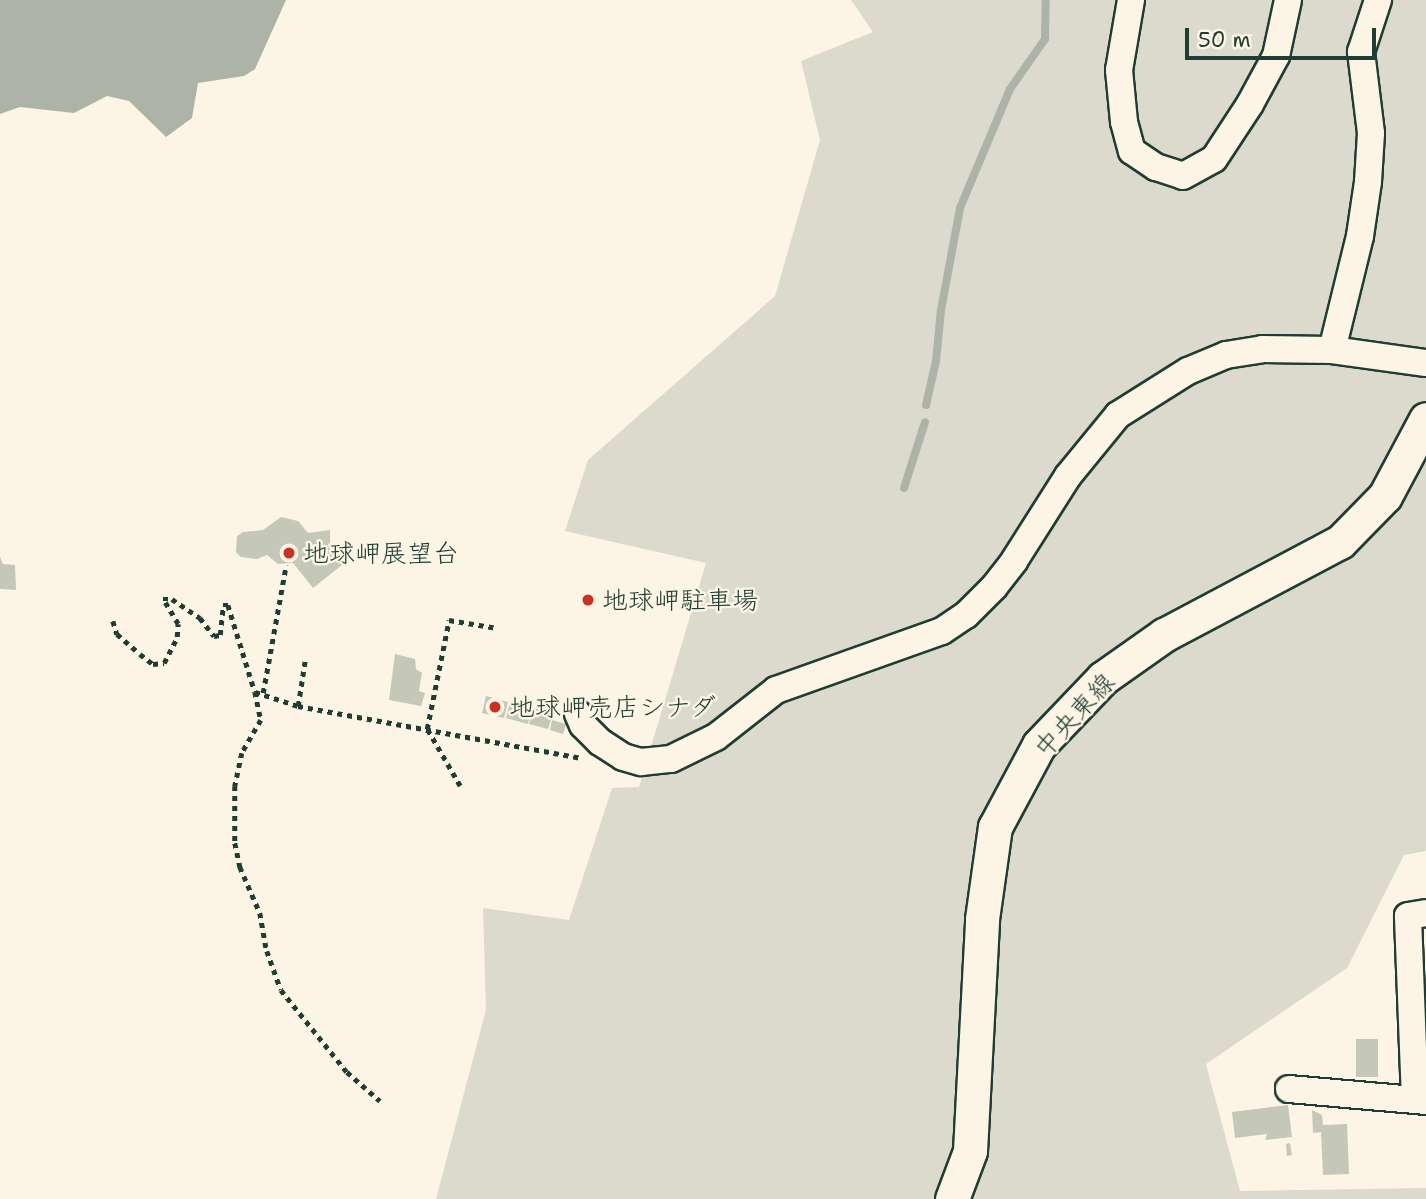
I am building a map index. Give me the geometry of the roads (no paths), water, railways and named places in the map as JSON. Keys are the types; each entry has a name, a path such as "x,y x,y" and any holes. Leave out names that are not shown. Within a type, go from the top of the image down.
{"street":[{"path":"1131,0 1119,70 1126,132 1132,150 1156,167 1183,176 1214,159 1250,104 1276,56 1288,0"},
{"path":"1332,350 1360,236 1366,196 1371,133 1361,52 1378,0"},
{"path":"578,714 583,725 600,742 623,757 641,762 671,759 716,737 776,690 942,631 966,615 1014,561 1068,476 1118,415 1188,371 1226,355 1262,349 1332,350 1426,363"},
{"name":"中央東線","path":"952,1199 970,1151 982,919 995,828 1039,745 1103,678 1164,635 1340,542 1385,496 1426,419"},
{"path":"1289,1089 1421,1101 1408,916 1426,913"}],"waterway":[{"path":"926,405 936,361 941,310 960,208 1010,89 1045,39 1046,0"},
{"path":"904,488 925,422"}],"place":[{"name":"地球岬展望台","path":"289,553"},
{"name":"地球岬駐車場","path":"588,600"},
{"name":"地球岬売店シナダ","path":"495,707"}]}
